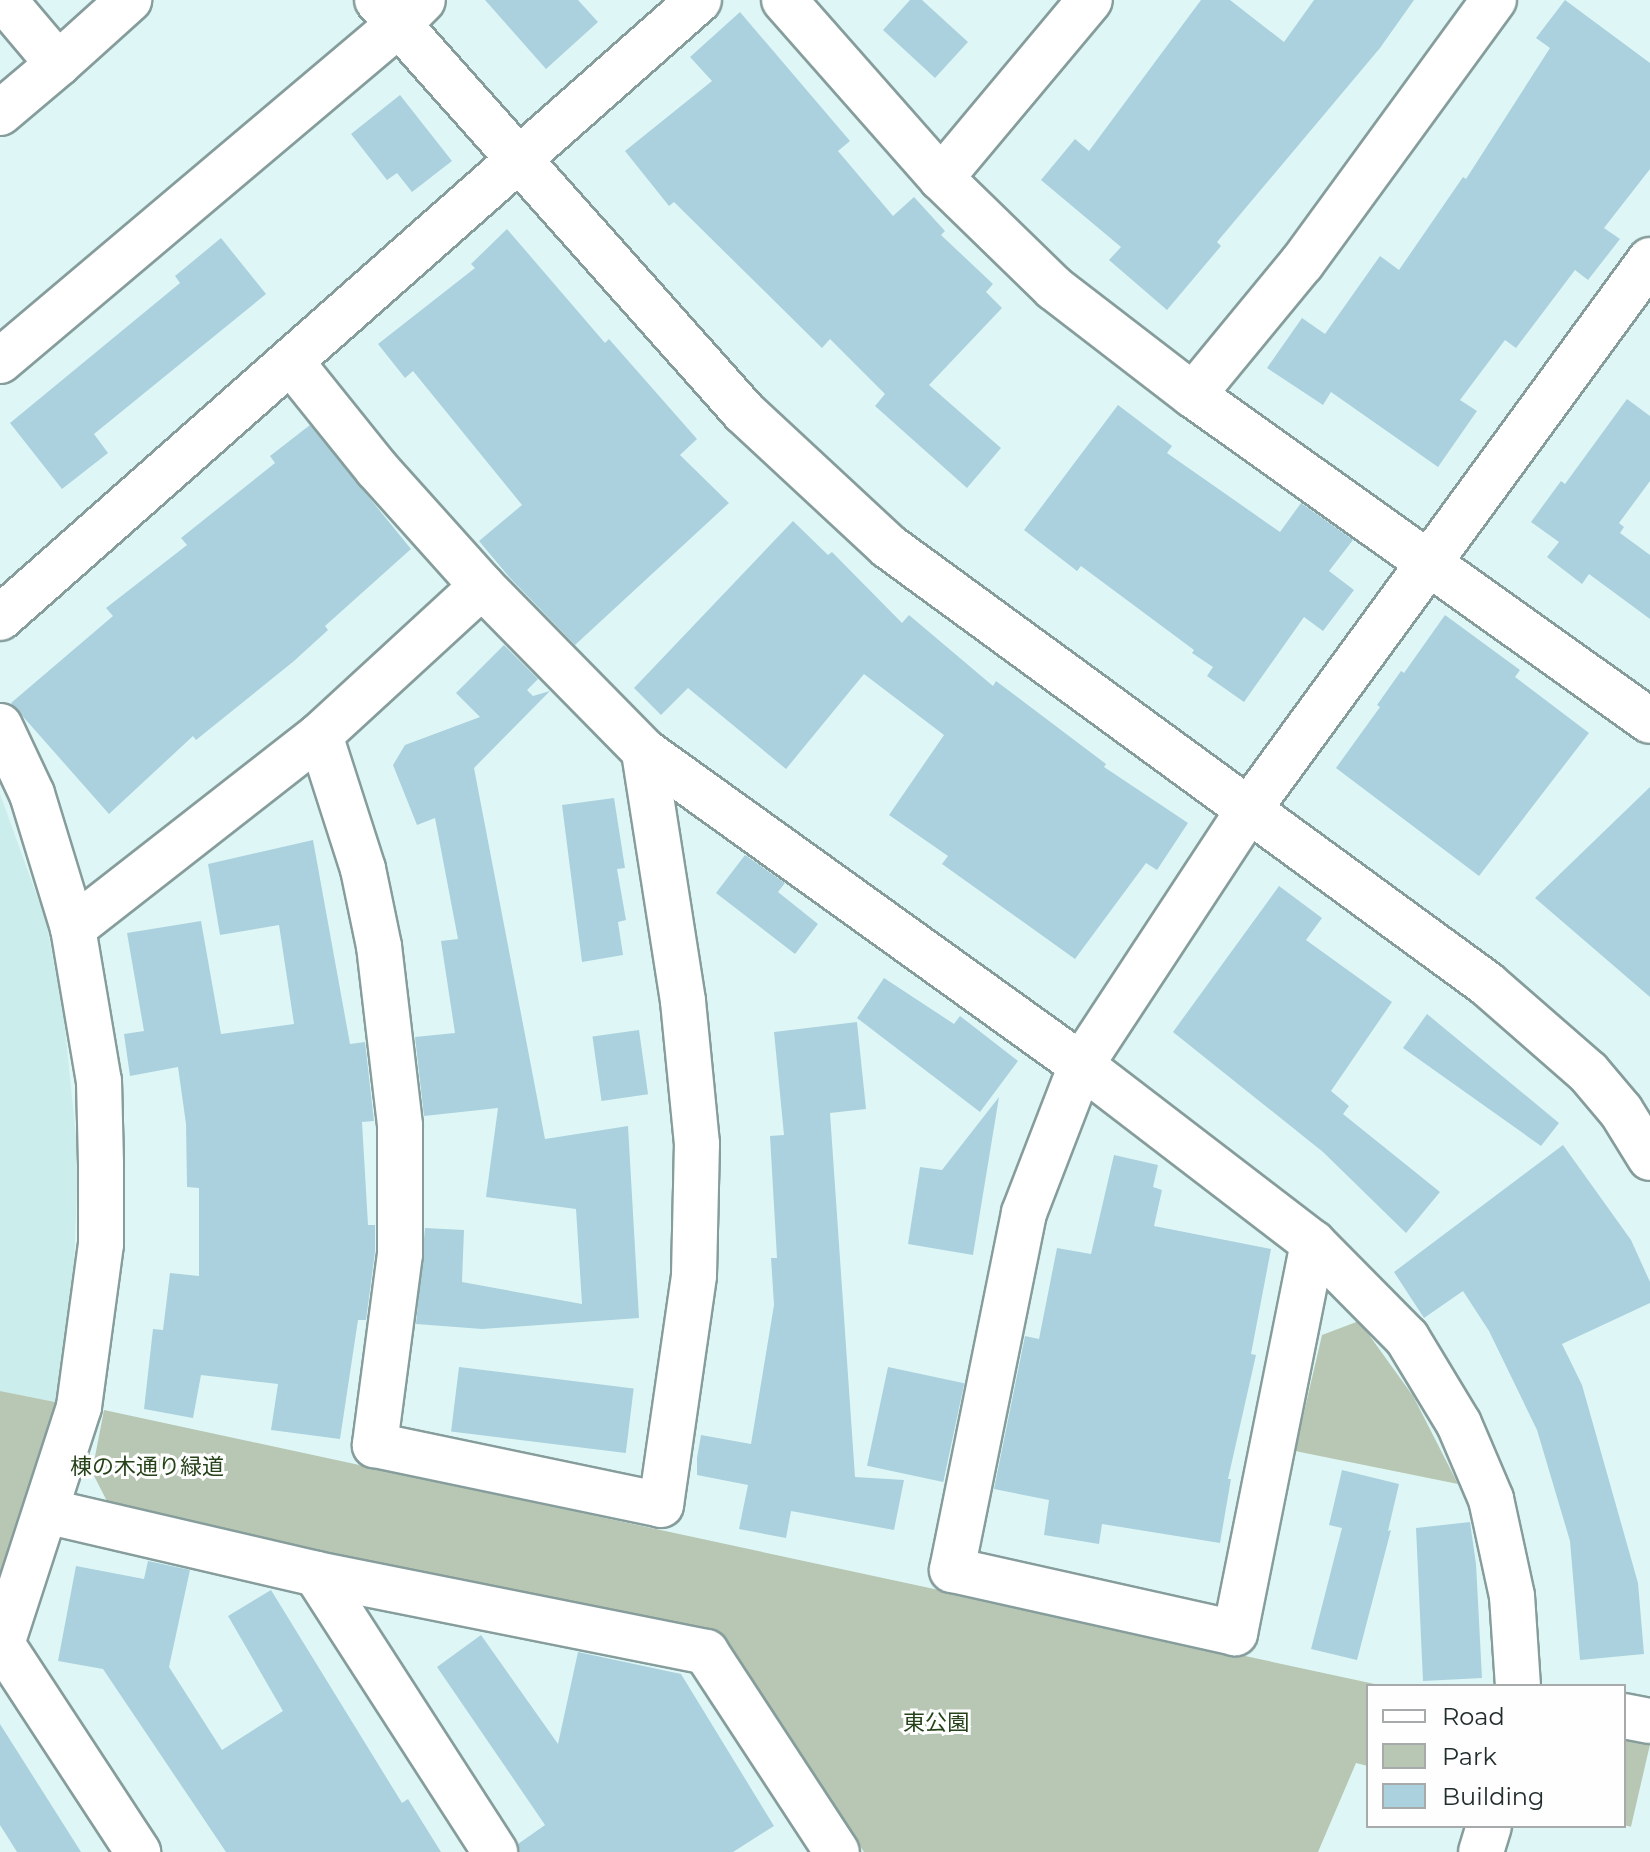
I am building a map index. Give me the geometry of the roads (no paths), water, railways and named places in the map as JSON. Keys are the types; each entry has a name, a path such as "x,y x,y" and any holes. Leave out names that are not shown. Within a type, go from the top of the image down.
{"street":[{"path":"4,0 58,64"},
{"path":"0,113 129,0"},
{"path":"0,618 699,0"},
{"path":"784,0 941,178 1054,288 1193,395 1650,721"},
{"path":"941,178 1090,0"},
{"path":"1193,395 1302,263 1494,0"},
{"path":"0,361 399,8 519,162 744,412 888,546 1487,984 1588,1072 1636,1099 1650,1158"},
{"path":"1313,1243 1235,1633 952,1570 1024,1213 1081,1065 1249,809 1650,260"},
{"path":"291,362 377,469 482,586 644,751 1081,1065 1313,1243 1407,1338 1459,1424 1491,1499 1509,1582 1518,1684"},
{"path":"73,928 320,735 482,586"},
{"path":"0,726 32,794 73,928 99,1081 101,1244 79,1407 2,1644 138,1852"},
{"path":"320,735 363,869 379,946 400,1126 400,1254 375,1445 661,1505 694,1275 697,1144 683,1001 644,751"},
{"path":"46,1511 316,1574 706,1652 837,1852"},
{"path":"316,1574 495,1852"},
{"path":"1626,1716 1650,1721"},
{"path":"1481,1852 1488,1828"}],"park label":[{"name":"棟の木通り緑道","path":"147,1467"},
{"name":"東公園","path":"936,1723"}]}
